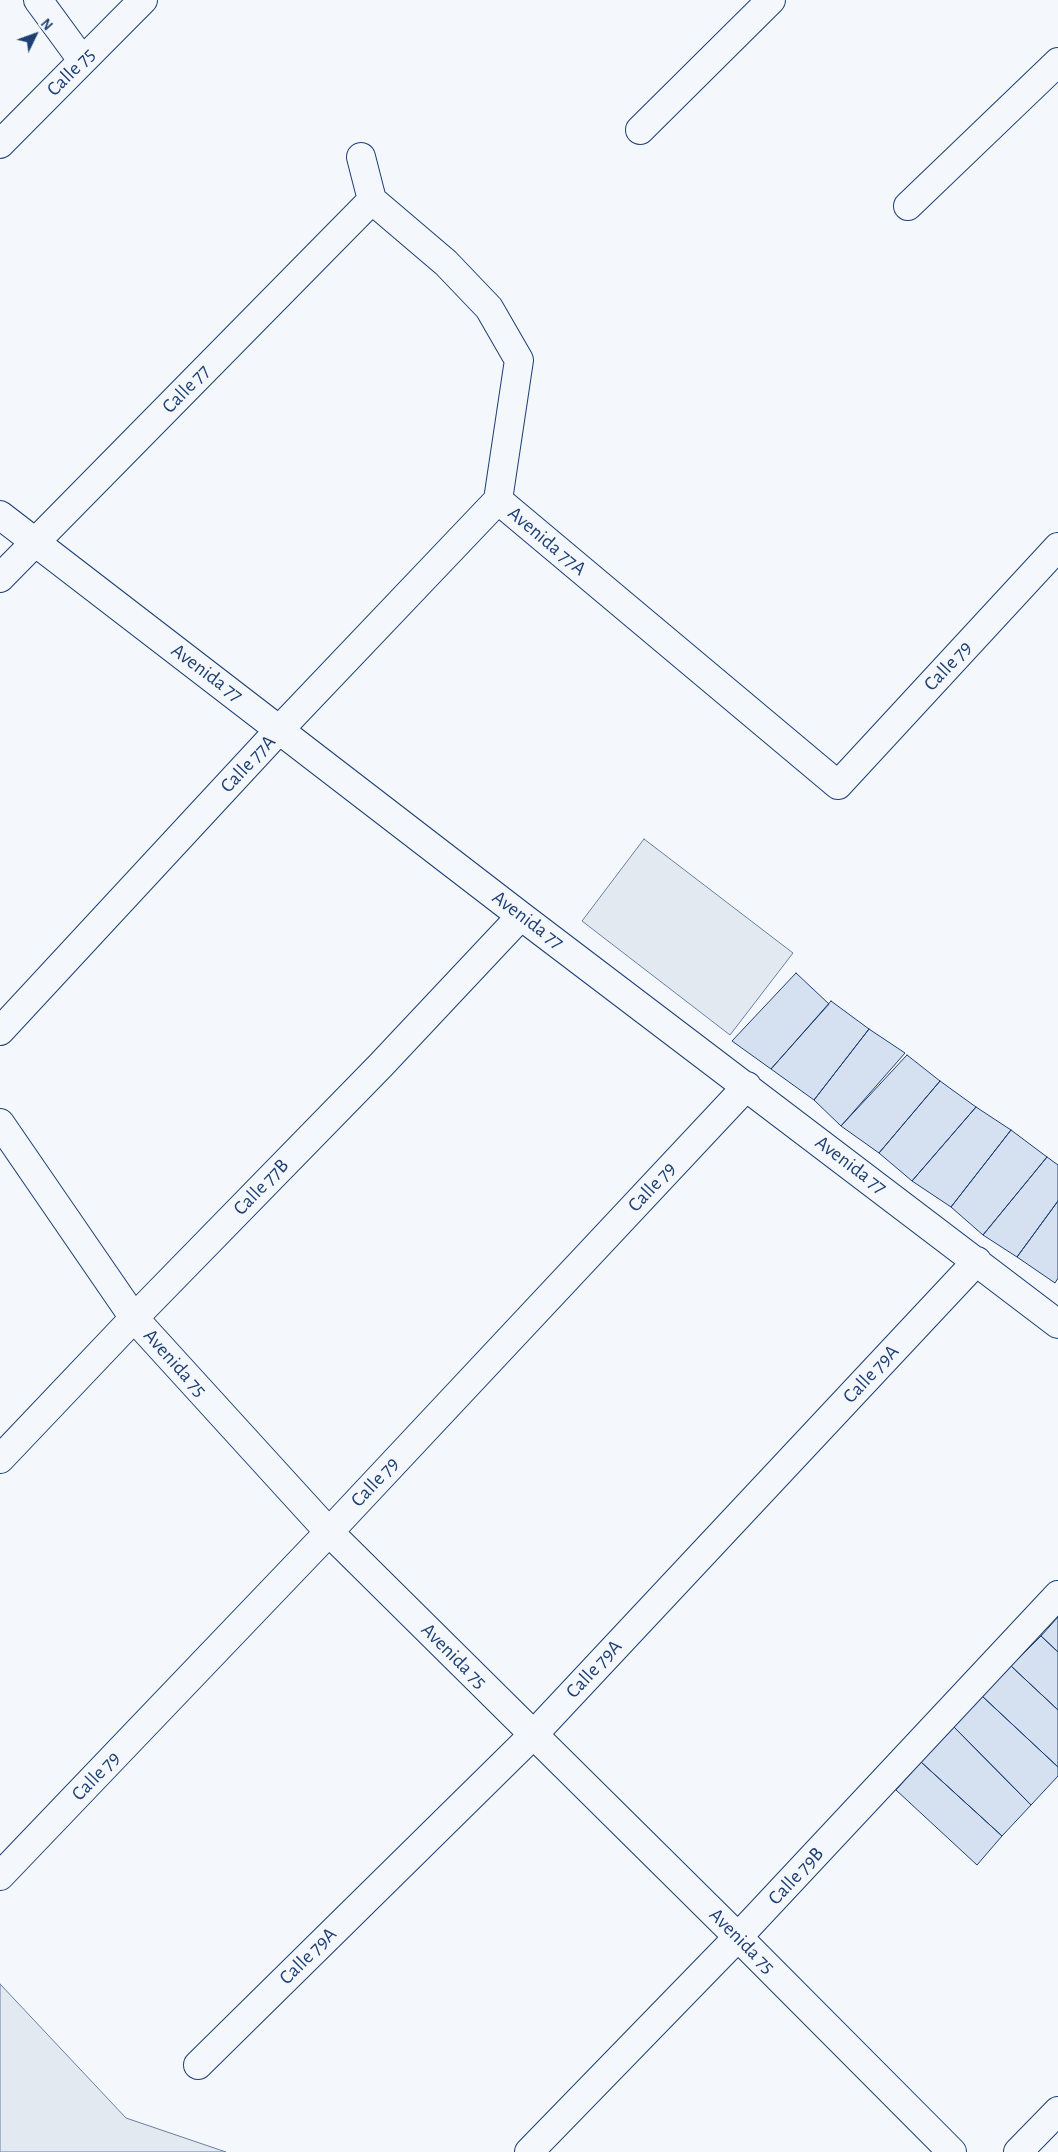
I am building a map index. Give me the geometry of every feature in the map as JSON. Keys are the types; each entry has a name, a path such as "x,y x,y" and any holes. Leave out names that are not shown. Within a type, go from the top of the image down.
{"street":[{"path":"38,0 82,60"},
{"name":"Calle 75","path":"0,144 143,0"},
{"path":"640,130 771,0"},
{"path":"908,206 1058,62"},
{"path":"361,157 372,200"},
{"name":"Avenida 77A","path":"372,200 446,263 489,308 519,360 498,500 838,785"},
{"name":"Calle 77","path":"0,578 372,200"},
{"name":"Calle 77A","path":"0,1031 280,729 498,500"},
{"name":"Avenida 77","path":"0,515 521,916 1058,1324"},
{"name":"Calle 79","path":"838,785 1058,547"},
{"name":"Calle 77B","path":"0,1458 381,1065 521,916"},
{"name":"Calle 79","path":"0,1876 329,1532 747,1086"},
{"name":"Avenida 75","path":"0,1123 134,1318 329,1532 952,2152"},
{"name":"Calle 79A","path":"198,2065 534,1734 977,1262"},
{"name":"Calle 79B","path":"529,2152 738,1937 1058,1595"},
{"path":"1018,2152 1058,2111"}],"shaded area":[{"path":"644,839 793,953 730,1035 582,921"},
{"path":"0,1984 126,2118 226,2152 0,2152"}],"building":[{"path":"796,973 829,1004 771,1069 732,1041"},
{"path":"831,1001 869,1029 814,1100 771,1069"},
{"path":"869,1029 905,1053 841,1126 814,1100"},
{"path":"907,1055 940,1081 879,1153 841,1126"},
{"path":"940,1081 976,1107 912,1181 879,1153"},
{"path":"976,1107 1011,1130 951,1207 912,1181"},
{"path":"1011,1130 1047,1157 983,1235 951,1207"},
{"path":"1047,1157 1058,1165 1058,1201 1017,1257 983,1235"},
{"path":"1058,1201 1058,1278 1055,1283 1017,1257"},
{"path":"1058,1617 1058,1652 1041,1636"},
{"path":"1041,1636 1058,1652 1058,1710 1011,1666"},
{"path":"1011,1666 1058,1710 1058,1767 982,1696"},
{"path":"982,1696 1058,1767 1058,1776 1031,1805 954,1727"},
{"path":"954,1727 1031,1805 1002,1836 921,1762"},
{"path":"921,1762 1002,1836 977,1865 896,1790"}]}
